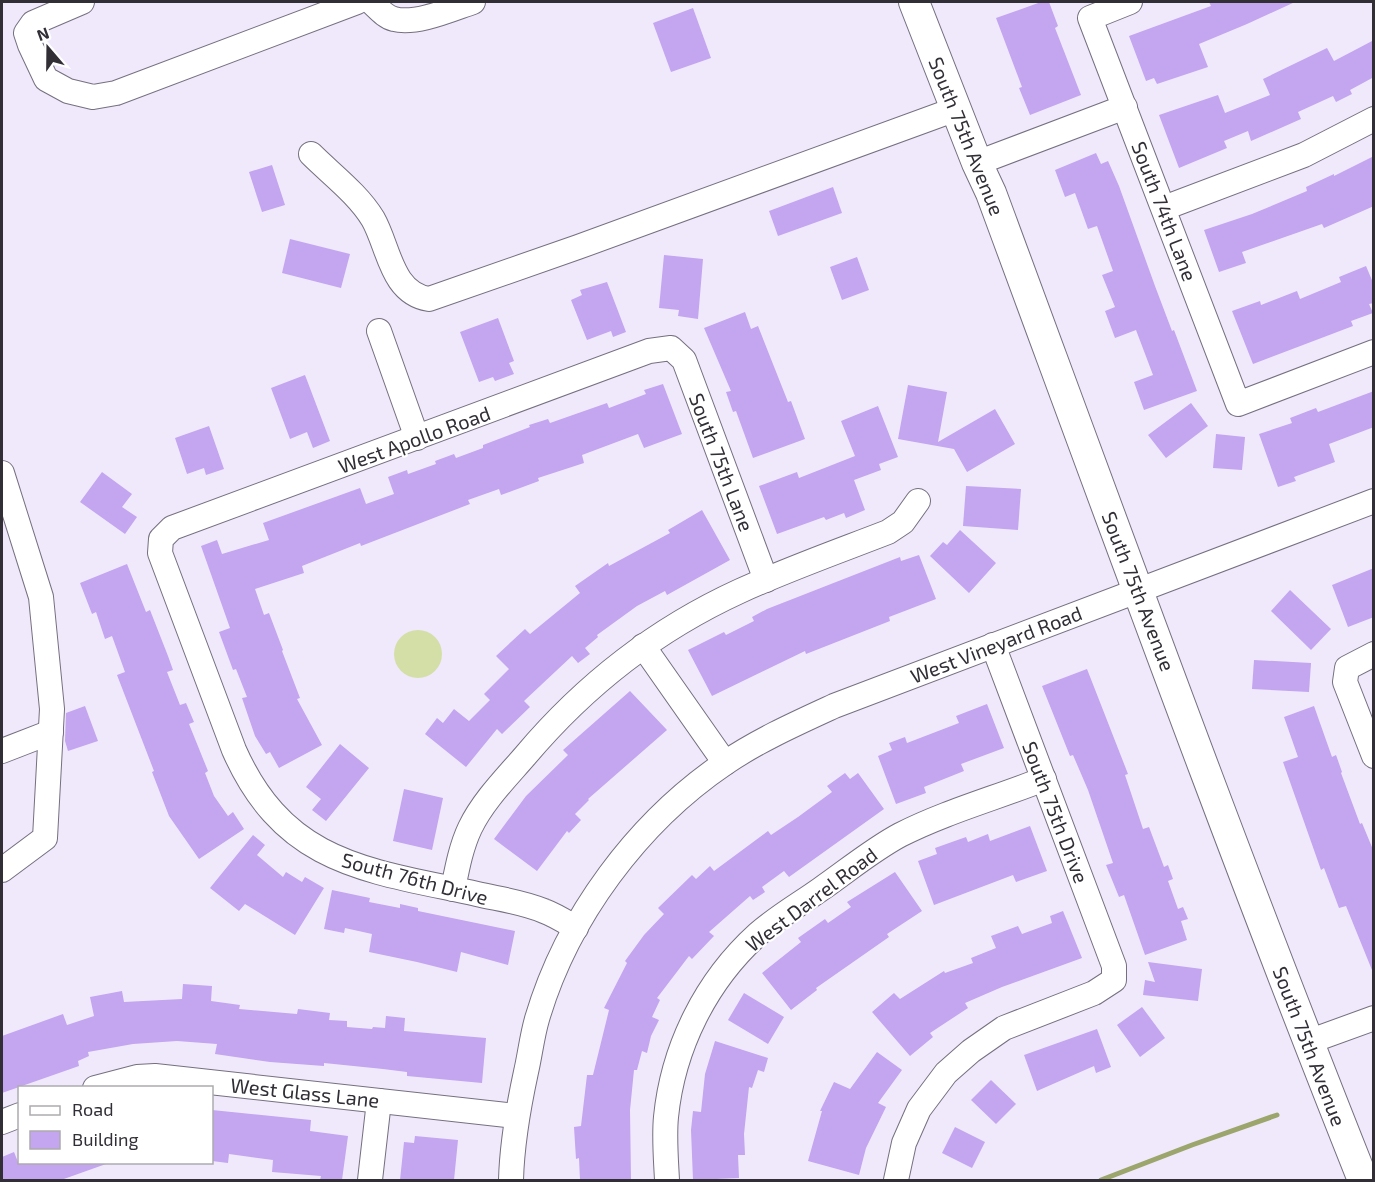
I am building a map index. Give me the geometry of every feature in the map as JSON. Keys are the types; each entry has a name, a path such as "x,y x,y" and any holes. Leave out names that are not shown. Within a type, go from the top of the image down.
{"main road":[{"name":"South 75th Avenue","path":"914,2 977,164 991,194 1308,1042 1363,1180"}],"street":[{"path":"82,2 33,23 26,33 46,79 68,91 93,97 116,93 357,2"},
{"path":"371,2 381,12 394,19 412,20 473,2"},
{"name":"South 74th Lane","path":"1131,2 1090,18 1238,404 1374,352"},
{"path":"977,164 1125,107"},
{"path":"311,154 354,196 372,218 399,280 408,291 417,297 429,299 526,266 956,109"},
{"path":"1164,208 1304,155 1374,120"},
{"path":"379,331 417,438"},
{"name":"West Apollo Road","path":"161,539 172,528 649,351 671,348"},
{"name":"South 75th Lane","path":"671,348 684,360 766,580"},
{"path":"2,473 41,597 52,709 45,838 2,870"},
{"path":"453,889 465,842 481,810 539,739 600,680 643,646 690,616 766,580 888,532 903,522 918,501"},
{"name":"West Vineyard Road","path":"576,928 598,891 645,832 692,788 725,763 765,738 834,706 1374,501"},
{"name":"South 76th Drive","path":"161,539 160,553 234,750 244,772 270,811 286,826 329,855 360,867 543,911 576,928"},
{"name":"South 75th Drive","path":"896,1180 904,1143 919,1109 946,1073 971,1051 1004,1028 1094,993 1114,980 1114,966 993,645"},
{"path":"643,646 725,763"},
{"path":"1374,654 1347,668 1345,682 1374,756"},
{"path":"2,751 51,732"},
{"name":"West Darrel Road","path":"667,1180 666,1118 673,1076 694,1018 715,983 738,954 760,933 880,847 923,825 1044,779"},
{"path":"511,1180 516,1116 537,1019 555,971 576,928"},
{"path":"1308,1042 1374,1017"},
{"name":"West Glass Lane","path":"103,1086 137,1077 155,1076 516,1116"},
{"path":"370,1180 378,1101"},
{"path":"2,1122 18,1116"}],"green space":[{"path":"418,630 435,637 442,654 435,671 418,678 401,671 394,654 401,637"}],"building":[{"path":"1041,2 1049,2 1058,26 1055,28 1081,95 1030,115 996,18"},
{"path":"1209,2 1295,2 1199,44 1208,67 1157,84 1154,78 1146,81 1129,36 1211,6"},
{"path":"693,8 711,58 671,72 653,23"},
{"path":"1374,40 1374,77 1350,90 1352,94 1336,102 1333,96 1298,112 1301,119 1251,141 1248,131 1224,141 1227,148 1179,168 1159,115 1218,95 1225,113 1270,95 1263,79 1327,48 1334,61"},
{"path":"1096,153 1101,164 1108,161 1119,186 1172,331 1174,330 1197,391 1144,410 1134,382 1153,375 1136,330 1115,338 1105,311 1115,307 1102,275 1113,271 1097,226 1088,229 1075,193 1065,197 1055,170"},
{"path":"1374,156 1374,206 1324,228 1322,224 1242,252 1246,263 1219,272 1204,230 1252,214 1307,191 1306,187"},
{"path":"272,165 285,205 262,212 249,172"},
{"path":"833,187 842,213 778,236 769,211"},
{"path":"290,239 350,254 341,288 282,273"},
{"path":"664,255 703,259 698,319 678,316 679,310 659,308"},
{"path":"857,257 869,290 842,300 830,267"},
{"path":"1366,266 1374,285 1374,303 1369,304 1373,313 1351,321 1353,326 1253,364 1232,311 1260,301 1261,305 1297,291 1300,299 1341,282 1339,277"},
{"path":"607,282 626,332 613,337 611,331 587,340 571,300 582,295 580,290"},
{"path":"745,312 751,329 758,326 805,439 753,458 736,411 733,412 726,392 731,391 704,328"},
{"path":"498,318 514,361 509,363 514,374 495,381 493,377 479,382 460,332"},
{"path":"305,375 330,441 313,448 307,432 290,439 271,388"},
{"path":"663,384 682,434 644,448 638,434 582,455 584,463 538,478 539,481 501,495 499,489 468,500 470,504 361,546 360,543 302,566 304,573 255,589 264,615 269,613 300,698 297,699 322,745 279,768 270,752 266,754 255,736 242,698 247,697 236,669 233,670 219,632 230,628 201,546 217,540 222,554 269,540 263,523 360,488 366,504 394,494 388,477 407,470 408,474 436,464 435,461 454,454 456,458 530,427 529,425 548,419 550,423 607,403 609,408 646,394 644,390"},
{"path":"908,385 947,392 938,442 995,409 1015,444 967,472 954,449 898,439"},
{"path":"1374,391 1374,427 1329,444 1335,462 1294,477 1296,481 1278,487 1259,434 1292,423 1290,418 1316,408 1318,412"},
{"path":"1191,403 1208,426 1166,458 1148,435"},
{"path":"878,406 898,457 879,464 881,470 854,480 865,510 846,518 844,513 826,520 824,517 777,534 759,486 797,472 799,478 855,456 841,421"},
{"path":"209,426 224,469 206,475 204,468 187,474 175,438"},
{"path":"1216,434 1245,437 1242,470 1213,468"},
{"path":"102,472 132,494 122,507 137,517 125,534 80,502"},
{"path":"966,486 1021,489 1018,530 963,526"},
{"path":"702,510 730,560 667,595 665,591 637,606 597,635 598,637 585,648 590,654 578,663 572,656 524,701 530,707 502,734 497,729 466,767 425,734 437,718 443,723 454,709 469,721 490,700 484,694 509,669 496,656 525,629 530,634 580,593 575,586 608,563 609,566 670,533 668,530"},
{"path":"960,530 996,563 969,593 930,556 943,542 947,545"},
{"path":"919,555 936,599 889,617 890,621 806,654 805,651 712,696 688,650 724,632 726,635 754,621 752,617 767,609 900,557 901,561"},
{"path":"127,564 146,612 150,610 168,656 173,670 167,672 180,705 186,703 194,722 189,724 208,771 205,773 214,796 228,816 233,812 244,829 199,859 169,816 117,675 125,672 112,636 105,639 96,612 92,614 80,583"},
{"path":"1374,568 1374,617 1348,627 1332,585"},
{"path":"1290,590 1331,629 1311,650 1271,611"},
{"path":"1254,660 1311,663 1309,692 1252,689"},
{"path":"1087,669 1128,774 1125,775 1143,829 1149,827 1164,867 1168,865 1173,879 1168,881 1178,909 1183,907 1188,919 1181,921 1187,940 1145,955 1124,895 1119,897 1106,865 1113,863 1088,790 1073,755 1070,756 1042,686"},
{"path":"630,691 667,730 588,799 575,814 581,820 569,833 567,831 537,871 494,839 526,796 568,755 563,750"},
{"path":"987,704 1004,748 961,764 964,771 924,787 926,793 896,804 878,756 892,750 889,743 905,737 907,743 959,723 956,716"},
{"path":"85,706 98,741 68,751 65,741 66,713"},
{"path":"1314,706 1332,757 1336,755 1360,824 1362,823 1374,852 1374,975 1346,906 1339,908 1324,868 1321,870 1283,762 1298,757 1284,717"},
{"path":"340,744 369,768 326,821 312,810 321,799 306,787"},
{"path":"845,773 850,779 858,773 884,809 789,877 784,871 762,887 765,892 753,900 750,896 709,932 714,936 692,959 689,956 657,998 660,1000 652,1017 659,1020 651,1036 647,1053 642,1051 637,1070 634,1070 630,1110 631,1180 580,1180 574,1127 581,1126 587,1075 593,1075 609,1010 604,1008 627,963 625,961 644,935 664,914 658,908 692,875 696,879 710,866 714,871 768,831 771,835 798,817 832,792 827,786"},
{"path":"404,789 443,798 432,850 393,841"},
{"path":"1030,826 1047,871 1016,882 1013,875 934,905 918,861 937,854 935,848 966,837 968,842 988,834 990,841"},
{"path":"253,835 265,845 257,855 283,877 286,872 302,882 305,877 324,888 295,935 245,904 239,911 210,888"},
{"path":"895,872 922,911 887,934 889,937 816,988 817,990 791,1010 762,973 801,942 798,938 825,919 828,923 851,907 847,902"},
{"path":"332,890 370,898 369,902 400,908 400,904 418,908 418,911 515,931 508,965 461,952 457,972 369,952 372,934 345,928 344,933 324,929"},
{"path":"1063,911 1082,958 965,1003 968,1008 930,1033 933,1037 910,1056 872,1012 894,993 900,999 944,971 945,973 973,963 971,958 996,948 991,936 1018,926 1022,934 1052,923 1050,916"},
{"path":"1148,962 1202,969 1198,1001 1143,995 1145,980 1155,982"},
{"path":"183,984 212,986 211,1001 240,1005 239,1009 297,1014 298,1009 330,1013 329,1020 347,1021 347,1027 372,1029 373,1027 385,1028 386,1016 405,1018 404,1031 486,1038 482,1083 407,1076 407,1072 324,1063 324,1066 270,1062 215,1054 217,1044 177,1041 133,1044 88,1052 89,1056 78,1061 79,1066 2,1093 2,1036 63,1014 67,1025 94,1016 90,997 122,991 124,1002 182,999"},
{"path":"744,993 784,1017 768,1044 728,1020"},
{"path":"1142,1007 1165,1038 1140,1057 1117,1025"},
{"path":"1097,1029 1111,1067 1096,1073 1094,1066 1037,1091 1024,1055"},
{"path":"715,1041 768,1058 764,1072 758,1070 752,1088 749,1087 744,1134 745,1155 738,1155 739,1178 693,1180 691,1130 693,1111 701,1112 705,1074"},
{"path":"877,1052 902,1070 878,1103 886,1107 866,1148 859,1175 808,1161 822,1111 820,1111 834,1082 850,1089"},
{"path":"991,1080 1016,1104 996,1124 971,1100"},
{"path":"213,1110 311,1120 310,1131 348,1136 342,1180 320,1180 321,1176 272,1172 273,1160 229,1154 228,1163 213,1161"},
{"path":"955,1127 985,1142 972,1168 942,1153"},
{"path":"415,1136 458,1140 454,1180 400,1180 404,1142 414,1143"},
{"path":"14,1152 18,1164 106,1164 61,1180 2,1180 2,1157"}],"waterway":[{"path":"1101,1180 1277,1115"}]}
